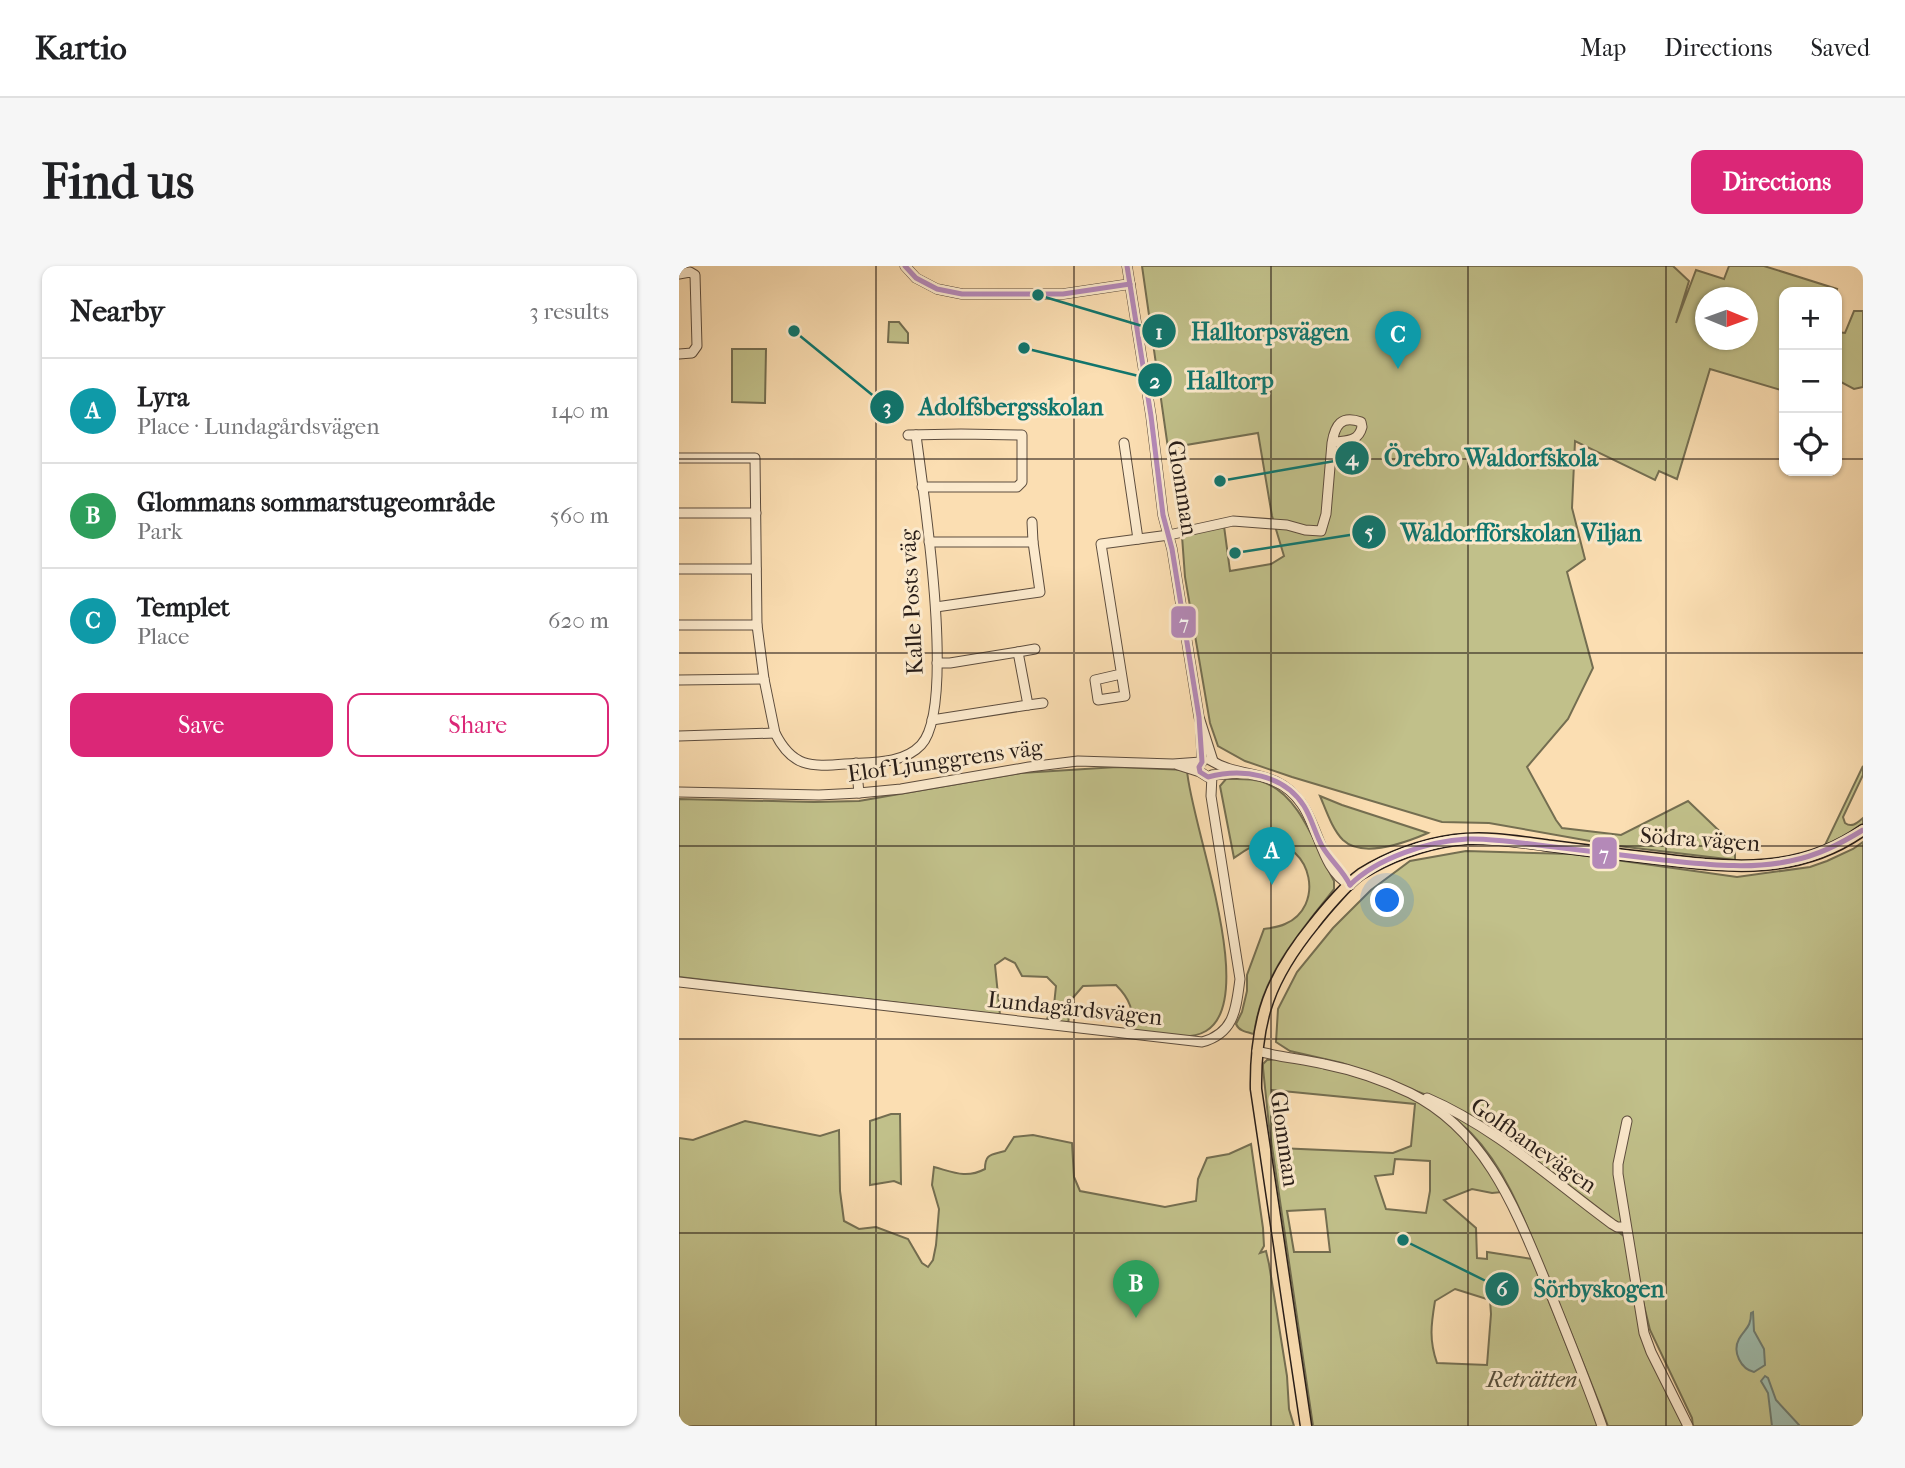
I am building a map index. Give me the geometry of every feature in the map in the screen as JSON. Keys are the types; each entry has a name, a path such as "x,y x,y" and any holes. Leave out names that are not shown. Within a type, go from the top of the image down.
{"main road":[{"name":"Södra vägen","path":"1350,885 1404,853 1455,840 1494,839 1710,865 1748,866 1808,858 1841,844 1863,830"},
{"name":"Glomman","path":"1306,1426 1256,1089 1257,1051 1264,1009 1287,959 1321,915 1350,885"}],"street":[{"path":"905,266 916,278 937,289 962,294 1063,294 1130,284"},
{"name":"Glomman","path":"1127,266 1151,416 1163,515 1169,535 1199,717 1201,768"},
{"path":"679,274 690,272 695,275 697,346 692,353 679,354"},
{"name":"Kalle Posts väg","path":"679,458 755,459 757,625 764,679 775,733 788,755 809,765 893,760 912,753 926,739 932,720 937,663 936,607 922,487 912,435 1025,435 1021,482 1017,487 922,487"},
{"path":"1124,443 1138,539"},
{"path":"1121,674 1100,539 1138,539 1233,522 1321,530 1326,514 1332,443"},
{"path":"679,513 756,513"},
{"path":"936,607 1041,597 1032,522"},
{"path":"929,542 1033,542"},
{"path":"679,569 756,569"},
{"path":"679,625 757,625"},
{"path":"937,663 1035,649"},
{"path":"1019,652 1028,705"},
{"path":"679,680 764,679"},
{"path":"932,720 1043,704"},
{"name":"Glomman","path":"1199,717 1214,762"},
{"path":"679,736 775,733"},
{"path":"1245,773 1208,777 1201,768 1207,760 1245,773 1267,777 1290,790 1310,817 1332,868 1342,881 1350,885"},
{"name":"Elof Ljunggrens väg","path":"679,792 819,795 859,793 901,789 1078,761 1173,764 1201,768"},
{"path":"1213,775 1216,769 1214,762"},
{"path":"856,763 859,793"},
{"name":"Lundagårdsvägen","path":"679,982 1202,1042 1212,1039 1228,1026 1237,1002 1240,979 1211,796 1201,768"},
{"name":"Lundagårdsvägen","path":"1211,796 1213,775"},
{"path":"1257,1051 1348,1070 1378,1080 1419,1097 1466,1135 1502,1184 1534,1252 1602,1426"},
{"name":"Golfbanevägen","path":"1419,1097 1440,1103 1490,1133 1612,1224 1626,1227"},
{"path":"1627,1121 1618,1174 1644,1333 1688,1426"}],"green space":[{"path":"1142,266 1673,266 1689,281 1676,323 1696,270 1724,279 1729,266 1764,266 1831,287 1779,287 1779,390 1710,369 1677,479 1659,471 1655,480 1575,441 1572,508 1585,559 1567,572 1593,668 1568,719 1527,767 1562,828 1621,835 1688,801 1735,846 1735,860 1618,846 1489,823 1442,822 1292,777 1245,761 1218,746 1210,723 1185,577 1182,536 1224,526 1230,571 1271,564 1284,556 1272,516 1258,433 1168,448"},
{"path":"1854,311 1863,311 1863,387 1854,389 1842,383 1842,333 1845,333"},
{"path":"889,322 899,322 908,333 908,343 888,342"},
{"path":"732,349 766,349 765,403 732,402"},
{"path":"1863,766 1863,775 1843,817 1845,823 1850,825 1863,818 1863,824 1840,840 1825,845"},
{"path":"1117,767 1187,770 1225,948 1226,984 1221,1013 1206,1031 1180,1036 1133,1031 1130,1006 1116,985 1083,986 1071,1000 1068,1024 1046,1021 1054,1005 1056,986 1047,977 1022,976 1015,963 1005,958 995,965 1000,1015 679,977 679,799 859,801 1021,773"},
{"path":"1226,779 1260,781 1274,787 1286,797 1305,823 1334,881 1334,889 1295,939 1273,974 1258,1012 1254,1034 1241,1030 1236,1024 1247,991 1247,975 1264,929 1285,924 1298,916 1306,904 1308,877 1304,864 1295,853 1283,845 1268,842 1259,844 1234,858 1220,786"},
{"path":"1320,796 1428,833 1385,847 1373,849 1352,846 1343,840 1336,830"},
{"path":"1863,842 1863,1426 1693,1426 1692,1418 1650,1330 1627,1237 1612,1227 1625,1237 1635,1302 1684,1426 1608,1426 1523,1217 1506,1181 1484,1148 1461,1124 1428,1100 1437,1099 1342,1063 1290,1051 1276,1042 1278,1009 1297,972 1333,928 1371,890 1410,861 1466,851 1573,854 1737,877 1810,867"},
{"name":"Reträtten","path":"1277,1059 1329,1068 1422,1100 1449,1123 1481,1157 1503,1192 1472,1189 1444,1200 1476,1228 1477,1258 1487,1259 1487,1252 1532,1259 1599,1426 1313,1426 1269,1126 1263,1068 1267,1060","holes":["1272,1090 1415,1104 1411,1146 1393,1153 1278,1148","1395,1159 1430,1161 1430,1191 1426,1213 1386,1209 1375,1176 1393,1174","1325,1209 1330,1252 1294,1252 1287,1211","1455,1289 1490,1300 1487,1365 1437,1363 1431,1332 1435,1301"]},
{"path":"900,1114 901,1184 894,1181 870,1185 870,1121"},
{"path":"745,1121 820,1136 839,1130 840,1191 844,1221 859,1229 876,1227 908,1239 922,1263 928,1267 933,1260 936,1245 939,1209 932,1185 934,1167 960,1174 972,1174 985,1169 986,1160 1005,1151 1014,1137 1033,1135 1072,1143 1074,1177 1080,1191 1165,1207 1196,1201 1198,1179 1207,1158 1229,1154 1251,1144 1263,1228 1264,1246 1260,1253 1266,1251 1269,1264 1287,1376 1289,1409 1294,1426 679,1426 679,1138 693,1140"}],"shaded area":[{"path":"1753,1312 1754,1331 1764,1349 1765,1365 1754,1372 1742,1364 1737,1354 1737,1344 1749,1325"},
{"path":"1765,1376 1776,1400 1800,1426 1772,1426 1768,1393 1761,1381"}],"transit line":[{"name":"7","path":"905,266 916,278 937,289 962,294 1063,294 1130,284"},
{"name":"7","path":"1127,266 1151,416 1163,515 1172,549 1199,717 1202,762 1200,772 1208,777 1235,773 1261,776 1274,780 1296,795 1304,806 1322,846 1350,885"},
{"name":"7","path":"1350,885 1361,875 1389,859 1420,847 1452,840 1497,840 1663,860 1742,866 1774,864 1810,856 1863,830"}],"place":[{"name":"Halltorpsvägen","path":"1038,295"},
{"name":"Adolfsbergsskolan","path":"794,331"},
{"name":"Halltorp","path":"1024,348"},
{"name":"Templet","path":"1398,369"},
{"name":"Örebro Waldorfskola","path":"1220,481"},
{"name":"Waldorfförskolan Viljan","path":"1235,553"},
{"name":"Lyra","path":"1272,885"},
{"name":"Sörbyskogen","path":"1403,1240"},
{"name":"Glommans sommarstugeområde","path":"1136,1318"}]}
